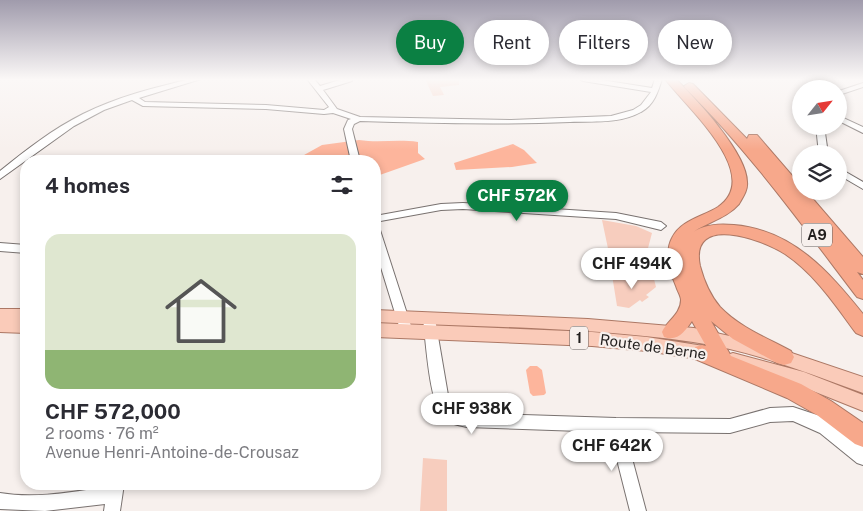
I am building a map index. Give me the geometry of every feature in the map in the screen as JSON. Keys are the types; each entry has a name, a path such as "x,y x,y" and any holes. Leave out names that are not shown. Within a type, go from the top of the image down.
{"highway":[{"path":"690,103 711,127 732,160 740,178 738,192 730,205 689,228 678,240 676,250 677,262 712,349 824,408 863,436"},
{"name":"A9","path":"708,103 737,136 863,292"},
{"name":"A9","path":"719,103 740,123 863,268"},
{"path":"827,225 863,260"},
{"path":"784,357 732,328 708,304 696,282 690,261 690,249 697,237 714,230 729,228 753,232 781,244 818,273 863,328"},
{"path":"671,332 687,314 691,298"}],"main road":[{"path":"0,315 20,315"},
{"name":"Route de Berne","path":"381,318 404,324 712,349 744,345 863,385"},
{"name":"Route de Berne","path":"381,329 404,324"},
{"name":"Route de Berne","path":"430,326 588,325 671,332 712,349 863,402"},
{"path":"0,326 20,327"}],"street":[{"path":"27,155 69,125 117,103"},
{"path":"141,103 266,107 324,112 333,110 359,119 511,122 596,120 619,117 636,112 648,103"},
{"path":"330,103 333,110"},
{"path":"354,155 348,129 351,122 359,119"},
{"path":"848,122 863,130"},
{"path":"0,176 20,160"},
{"path":"847,177 863,186"},
{"path":"381,218 441,207 464,206 610,215 661,226"},
{"path":"0,247 20,249"},
{"path":"381,249 404,324"},
{"path":"430,326 442,402 447,411 454,417 466,420 616,425 730,426 760,416 784,412 800,414 826,429 863,457"},
{"path":"616,425 638,511"},
{"path":"0,501 8,503 32,502 114,496"}],"shaded area":[{"path":"359,140 418,142 418,153 425,159 381,175 381,155 304,155 322,145"},
{"path":"513,144 524,150 537,163 512,167 456,170 454,163"},
{"path":"530,366 537,366 542,370 546,393 544,395 533,396 530,393 526,370"}],"building":[{"path":"602,220 636,226 652,233 647,252 650,261 610,258"},
{"path":"612,275 654,279 656,287 646,295 649,297 642,302 640,300 629,308 617,306"},
{"path":"423,458 447,460 447,511 420,511"}]}
